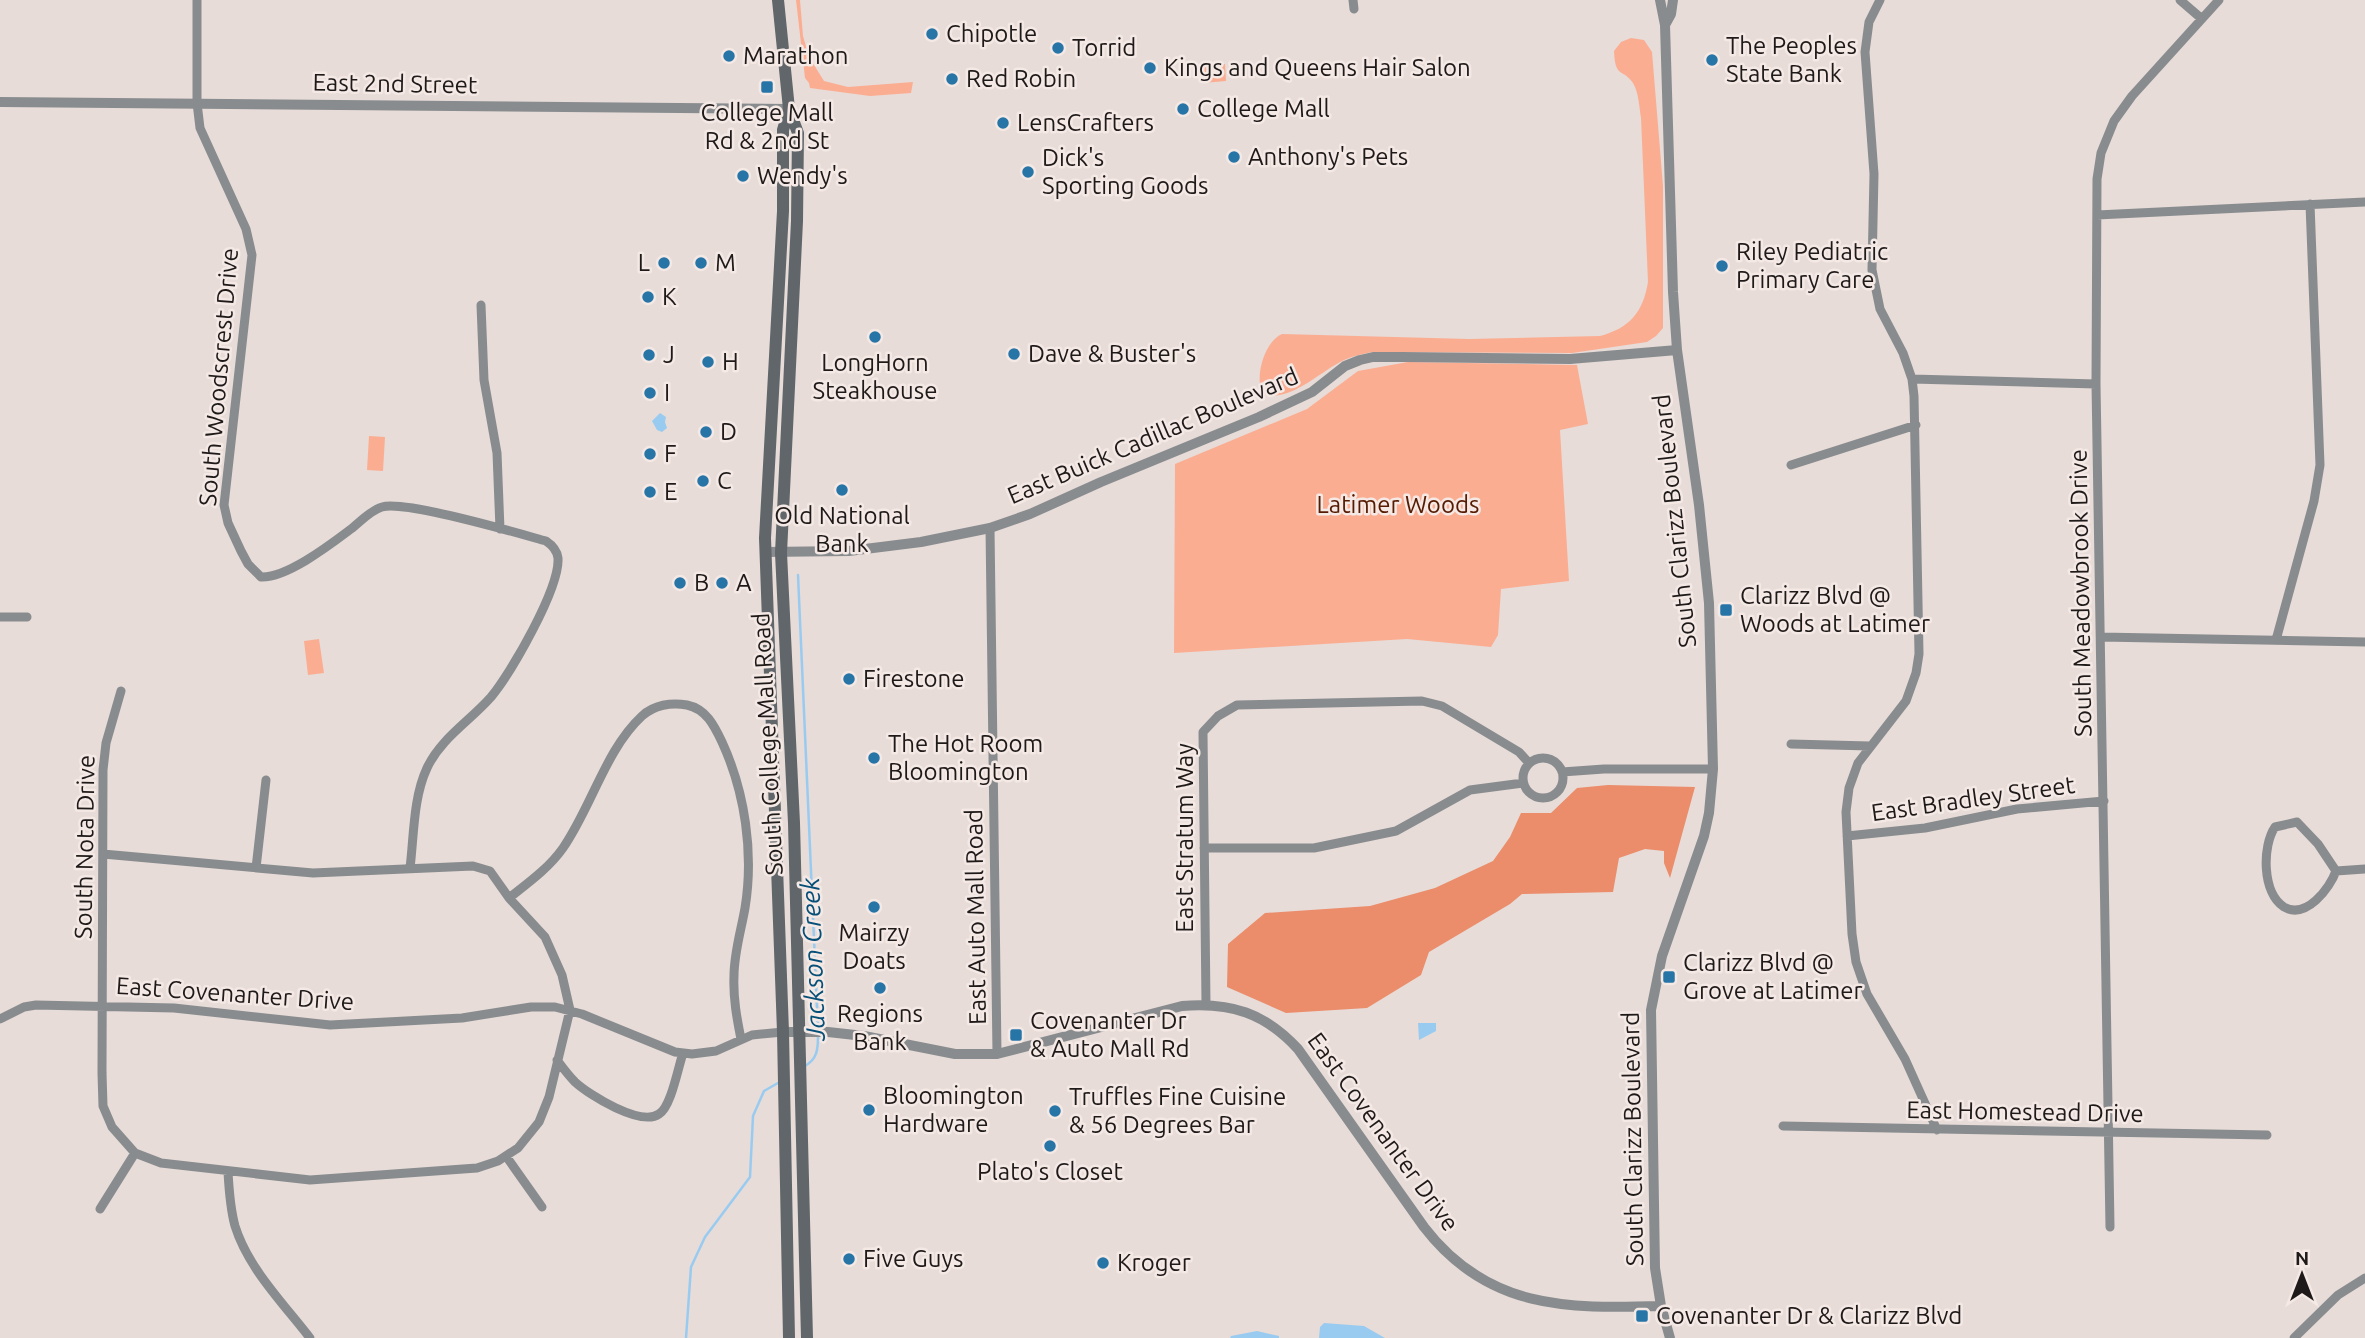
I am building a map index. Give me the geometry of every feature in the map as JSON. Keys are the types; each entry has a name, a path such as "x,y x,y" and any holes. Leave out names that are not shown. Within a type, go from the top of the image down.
{"main road":[{"name":"South College Mall Road","path":"778,0 789,109 798,130 797,235 780,554 805,1031 800,1055 807,1338"},
{"name":"South College Mall Road","path":"789,109 783,130 784,191 766,485 765,552 783,1032 789,1338"},
{"path":"784,162 798,168"},
{"path":"784,191 798,191"},
{"path":"782,230 797,235"},
{"path":"788,1314 808,1314"}],"street":[{"name":"South Woodscrest Drive","path":"197,0 197,103 200,128 251,246 251,274 224,498 228,523 248,564 261,577 278,574 323,549 382,507 414,509 500,528 551,544 558,558 555,576 534,628 499,687 439,748 427,767 420,788 410,868"},
{"name":"South Clarizz Boulevard","path":"1660,0 1665,25 1677,350 1699,505 1709,603 1713,769 1704,836 1662,956 1651,1010 1655,1268 1670,1338"},
{"name":"South Clarizz Boulevard","path":"1665,25 1671,14 1673,0"},
{"path":"1880,0 1869,22 1865,52 1874,162 1872,271 1880,309 1903,353 1912,379 1916,425 1918,663 1906,701 1858,763 1849,788 1847,836 1853,941 1861,977 1875,1008 1912,1072 1937,1129"},
{"path":"2180,0 2202,19"},
{"name":"South Meadowbrook Drive","path":"2110,1227 2096,384 2098,166 2108,132 2132,96 2219,0"},
{"name":"East 2nd Street","path":"0,102 789,109"},
{"path":"2096,215 2365,202"},
{"path":"2276,640 2314,501 2320,465 2310,204"},
{"path":"481,305 484,380 497,453 500,528"},
{"name":"East Buick Cadillac Boulevard","path":"765,552 780,554 849,551 899,545 990,528 1030,514 1269,413 1312,392 1345,366 1360,360 1393,357 1570,359 1677,350"},
{"path":"1912,379 2096,384"},
{"path":"1791,465 1916,425"},
{"name":"East Auto Mall Road","path":"990,528 997,1054"},
{"path":"0,617 27,617"},
{"path":"2101,637 2365,642"},
{"name":"South Nota Drive","path":"121,691 104,755 103,1106 112,1128 135,1153"},
{"name":"East Stratum Way","path":"1206,1004 1203,732 1218,716 1237,705 1422,701 1442,706 1519,752 1529,763"},
{"path":"509,898 540,873 564,847 618,749 637,721 654,708 670,704 687,705 701,711 714,726 731,763 739,787 744,820 747,885 734,976 741,1040"},
{"path":"1791,744 1870,746"},
{"path":"1547,758 1559,766 1562,772 1562,785 1547,798 1533,796 1523,783 1524,771 1535,759 1547,758"},
{"path":"1562,772 1604,769 1713,769"},
{"path":"256,868 266,780"},
{"path":"1204,848 1314,848 1396,831 1470,790 1523,783"},
{"name":"East Bradley Street","path":"1847,836 1924,828 2017,809 2104,801"},
{"path":"775,822 794,823"},
{"path":"2297,822 2318,844 2336,871 2332,883 2312,903 2300,909 2285,908 2274,895 2268,878 2267,847 2275,827 2297,822"},
{"path":"100,1209 135,1153 161,1163 282,1178 324,1180 468,1169 490,1164 523,1143 539,1122 549,1097 570,1010 562,975 548,942 509,898 495,876 479,866 313,873 103,854"},
{"path":"2336,871 2365,869"},
{"name":"East Covenanter Drive","path":"0,1019 29,1005 184,1009 330,1025 462,1018 542,1007 570,1010 683,1054 709,1053 752,1035 805,1031 864,1036 955,1054 997,1054 1182,1006 1206,1004 1230,1007 1253,1015 1290,1040 1438,1246 1472,1273 1511,1293 1549,1304 1588,1307 1661,1306"},
{"path":"557,1060 577,1084 601,1100 629,1114 647,1118 658,1116 666,1108 683,1054"},
{"name":"East Homestead Drive","path":"1783,1126 2267,1135"},
{"path":"506,1156 542,1207"},
{"path":"228,1172 235,1225 246,1252 310,1338"},
{"path":"2294,1338 2338,1295 2365,1278"}],"green space":[{"path":"796,0 800,0 803,36 809,57 824,81 848,87 913,82 911,93 870,96 810,88 805,78"},
{"path":"1631,38 1644,40 1652,52 1663,186 1663,328 1656,336 1647,342 1572,353 1372,352 1344,360 1285,394 1263,395 1260,388 1262,361 1270,345 1282,334 1469,339 1600,336 1627,323 1639,310 1648,282 1638,96 1629,78 1616,66 1614,51 1621,42"},
{"path":"1225,64 1226,81 1203,83 1202,66"},
{"name":"Latimer Woods","path":"1408,362 1577,365 1588,424 1560,430 1569,581 1501,589 1498,635 1491,647 1407,639 1174,653 1175,464 1307,409 1358,371"},
{"path":"369,436 385,437 383,471 367,470"},
{"path":"319,639 324,673 308,675 304,641"}],"shaded area":[{"path":"1608,785 1695,787 1670,878 1664,863 1664,851 1645,849 1619,858 1613,892 1522,894 1510,904 1429,952 1421,975 1367,1008 1286,1013 1227,987 1228,944 1265,913 1370,906 1435,888 1493,861 1510,837 1521,813 1551,813 1577,788"}],"water":[{"path":"660,413 666,417 667,428 662,432 657,430 652,421"},
{"path":"1418,1023 1436,1023 1436,1031 1419,1040"},
{"path":"1324,1323 1364,1326 1385,1338 1319,1338 1320,1327"},
{"path":"1257,1331 1279,1338 1230,1338 1231,1336"}],"waterway":[{"name":"Jackson Creek","path":"798,575 818,1030"},
{"name":"Jackson Creek","path":"805,1066 816,1054 818,1036"},
{"name":"Jackson Creek","path":"686,1338 691,1267 705,1237 750,1177 753,1116 764,1091 778,1083"}],"place":[{"name":"Chipotle","path":"932,34"},
{"name":"Torrid","path":"1058,48"},
{"name":"Marathon","path":"729,56"},
{"name":"The Peoples State Bank","path":"1712,60"},
{"name":"Kings and Queens Hair Salon","path":"1150,68"},
{"name":"Red Robin","path":"952,79"},
{"name":"College Mall Rd & 2nd St","path":"767,87"},
{"name":"College Mall","path":"1183,109"},
{"name":"LensCrafters","path":"1003,123"},
{"name":"Anthony's Pets","path":"1234,157"},
{"name":"Dick's Sporting Goods","path":"1028,172"},
{"name":"Wendy's","path":"743,176"},
{"name":"L","path":"664,263"},
{"name":"M","path":"701,263"},
{"name":"Riley Pediatric Primary Care","path":"1722,266"},
{"name":"K","path":"648,297"},
{"name":"LongHorn Steakhouse","path":"875,337"},
{"name":"Dave & Buster's","path":"1014,354"},
{"name":"J","path":"649,355"},
{"name":"H","path":"708,362"},
{"name":"I","path":"650,393"},
{"name":"D","path":"706,432"},
{"name":"F","path":"650,454"},
{"name":"C","path":"703,481"},
{"name":"Old National Bank","path":"842,490"},
{"name":"E","path":"650,492"},
{"name":"B","path":"680,583"},
{"name":"A","path":"722,583"},
{"name":"Clarizz Blvd @ Woods at Latimer","path":"1726,610"},
{"name":"Firestone","path":"849,679"},
{"name":"The Hot Room Bloomington","path":"874,758"},
{"name":"Mairzy Doats","path":"874,907"},
{"name":"Clarizz Blvd @ Grove at Latimer","path":"1669,977"},
{"name":"Regions Bank","path":"880,988"},
{"name":"Covenanter Dr & Auto Mall Rd","path":"1016,1035"},
{"name":"Bloomington Hardware","path":"869,1110"},
{"name":"Truffles Fine Cuisine & 56 Degrees Bar","path":"1055,1111"},
{"name":"Plato's Closet","path":"1050,1146"},
{"name":"Five Guys","path":"849,1259"},
{"name":"Kroger","path":"1103,1263"},
{"name":"Covenanter Dr & Clarizz Blvd","path":"1642,1316"}]}
